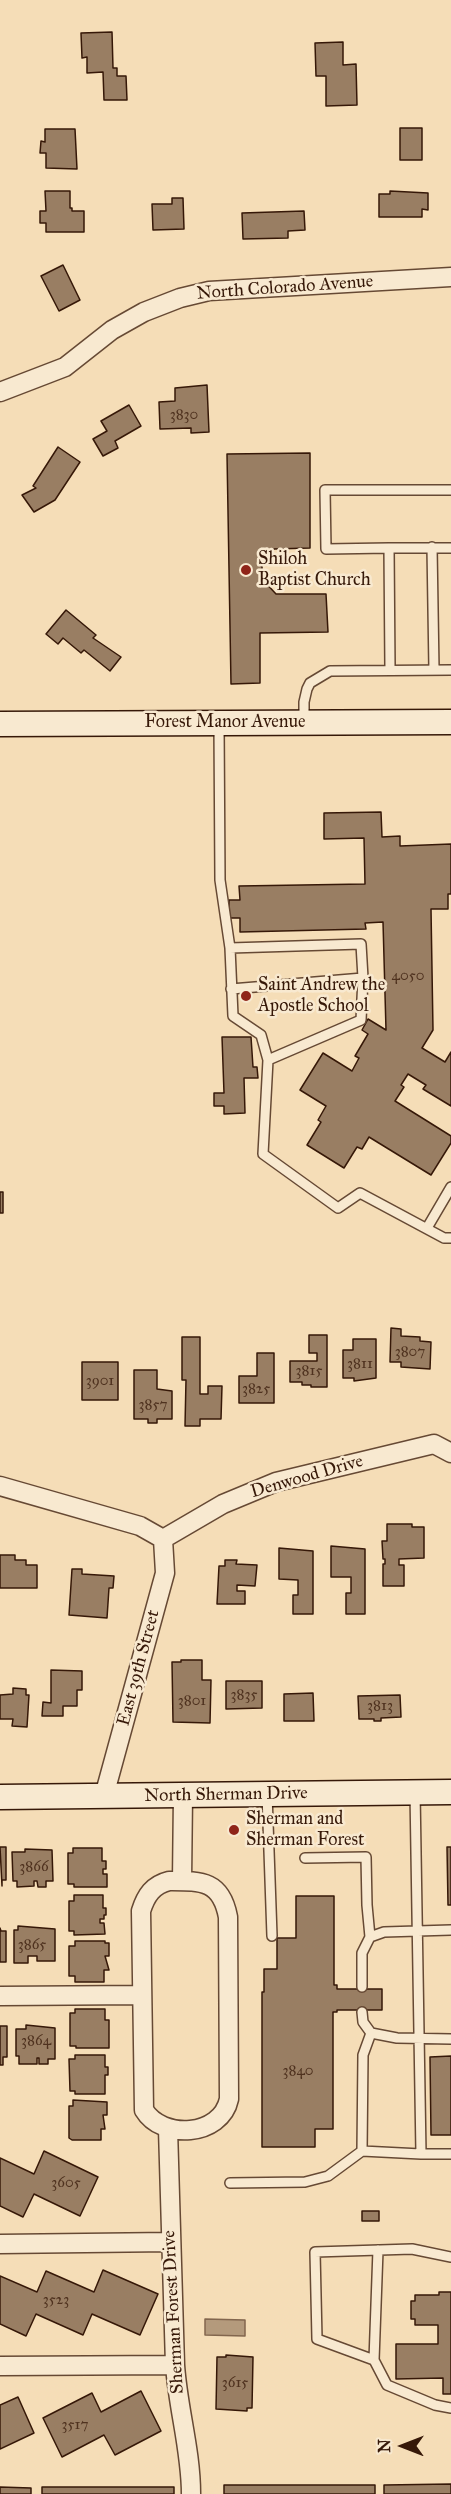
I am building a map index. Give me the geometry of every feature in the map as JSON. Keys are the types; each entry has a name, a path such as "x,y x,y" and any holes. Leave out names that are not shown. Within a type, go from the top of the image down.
{"main road":[{"name":"Forest Manor Avenue","path":"0,724 451,722"},
{"name":"North Sherman Drive","path":"0,1797 449,1790"}],"street":[{"name":"North Colorado Avenue","path":"0,392 65,366 127,321 161,305 189,296 209,291 451,277"},
{"name":"Denwood Drive","path":"163,1539 223,1504 276,1482 434,1444 451,1453"},
{"path":"0,1486 140,1526 163,1539"},
{"name":"East 39th Street","path":"104,1796 165,1573 163,1539"},
{"path":"182,1881 183,1795"},
{"path":"182,1881 201,1881 209,1885 226,1904 229,2099 222,2115 213,2123 193,2129 168,2129 151,2120 144,2110 141,1911 145,1898 160,1883 182,1881"},
{"path":"0,1996 142,1995"},
{"name":"Sherman Forest Drive","path":"168,2129 175,2365 179,2403 191,2467 191,2494"},
{"path":"0,2244 170,2242"},
{"path":"0,2367 175,2365"}],"lane":[{"path":"451,490 325,490 327,549 451,548"},
{"path":"389,548 390,669"},
{"path":"432,548 434,670"},
{"path":"304,722 304,696 310,683 330,671 451,670"},
{"path":"219,723 219,880 230,948 233,1016 261,1035 268,1060 263,1154 338,1208 360,1192 444,1239 451,1238"},
{"path":"230,948 361,944 363,978 361,1020 268,1060"},
{"path":"231,989 363,978"},
{"path":"427,1228 451,1187"},
{"path":"415,1792 421,2154"},
{"path":"267,1794 272,1936"},
{"path":"305,1858 366,1857 370,1937 362,1953 362,1987"},
{"path":"370,1937 384,1932 451,1930"},
{"path":"362,2012 363,2022 371,2033 419,2039 451,2039"},
{"path":"362,2151 363,2055 371,2033"},
{"path":"230,2183 305,2182 328,2176 362,2151 451,2154"},
{"path":"374,2360 317,2339 315,2252 412,2249 451,2257"},
{"path":"378,2250 374,2360 387,2385 435,2405 451,2408"}],"shaded area":[{"path":"205,2319 245,2320 245,2336 205,2335"}],"building":[{"path":"112,32 113,68 117,68 117,76 126,76 127,100 104,100 103,72 87,73 87,57 82,58 81,33"},
{"path":"343,42 343,65 356,64 357,105 326,106 326,76 316,76 315,43"},
{"path":"400,128 422,128 422,160 400,160"},
{"path":"45,129 75,129 77,169 46,168 46,153 40,153 41,141 45,142"},
{"path":"45,191 70,191 72,211 84,211 84,232 46,232 46,223 40,223 40,211 46,211"},
{"path":"390,191 428,193 428,210 422,209 422,217 379,217 379,194 390,194"},
{"path":"172,198 183,198 184,229 153,230 152,204 172,204"},
{"path":"304,211 305,230 288,231 288,238 243,239 242,213"},
{"path":"63,265 80,300 59,311 41,276"},
{"path":"207,385 209,432 191,433 191,428 160,429 159,402 175,401 175,388"},
{"path":"129,405 141,426 115,441 118,448 103,456 93,439 107,431 101,421"},
{"path":"58,447 80,462 55,500 34,512 22,495 36,488 33,486"},
{"name":"Shiloh Baptist Church","path":"310,453 310,548 274,549 262,561 262,579 276,594 326,594 328,632 260,633 260,683 231,684 227,454"},
{"path":"66,610 96,635 93,638 121,657 110,671 84,650 81,653 63,638 58,644 46,634"},
{"path":"381,812 382,837 400,836 400,846 451,844 451,894 448,894 448,909 431,909 433,1030 422,1048 445,1062 451,1052 451,1106 423,1089 426,1085 408,1074 401,1085 404,1087 395,1101 451,1136 451,1143 431,1175 369,1137 362,1149 357,1147 344,1168 307,1145 321,1122 318,1120 326,1106 300,1090 323,1053 352,1071 359,1058 355,1056 368,1034 362,1030 368,1019 386,1030 383,922 365,923 366,929 240,932 240,918 229,918 229,900 240,900 239,886 365,884 364,838 324,839 324,813"},
{"path":"222,1037 251,1037 253,1067 257,1067 258,1078 244,1078 245,1113 224,1114 224,1106 214,1106 214,1093 224,1093"},
{"path":"0,1192 3,1192 3,1213 0,1213"},
{"path":"391,1328 401,1329 401,1336 420,1337 420,1341 431,1342 430,1369 401,1367 401,1362 390,1362"},
{"path":"309,1335 327,1335 327,1387 311,1387 311,1385 302,1385 302,1382 290,1382 290,1361 317,1361 317,1353 309,1353"},
{"path":"182,1337 200,1337 200,1394 208,1394 208,1386 222,1386 221,1419 200,1419 200,1426 185,1426 186,1380 182,1380"},
{"path":"353,1339 376,1339 376,1378 354,1381 354,1378 343,1378 343,1350 353,1350"},
{"path":"257,1353 274,1353 274,1403 239,1403 239,1376 257,1376"},
{"path":"82,1362 118,1362 118,1400 82,1400"},
{"path":"134,1370 157,1370 157,1389 172,1391 172,1419 157,1419 157,1423 148,1423 148,1419 134,1419"},
{"path":"387,1524 412,1524 412,1527 424,1527 424,1558 399,1559 399,1565 404,1565 404,1586 383,1586 385,1559 383,1559 382,1541 387,1541"},
{"path":"331,1546 365,1549 365,1614 346,1614 346,1593 351,1593 351,1577 331,1577"},
{"path":"279,1548 313,1551 313,1614 293,1614 293,1595 298,1595 298,1580 279,1579"},
{"path":"0,1555 15,1555 15,1560 26,1560 26,1565 37,1565 37,1588 0,1588"},
{"path":"225,1560 237,1560 236,1564 257,1565 255,1586 237,1585 237,1591 245,1591 245,1604 217,1604 219,1566 225,1566"},
{"path":"72,1569 82,1569 82,1574 114,1576 113,1588 109,1588 107,1618 69,1615"},
{"path":"181,1660 202,1660 202,1680 211,1680 210,1723 173,1722 172,1662 181,1662"},
{"path":"51,1670 82,1671 82,1690 77,1690 77,1706 63,1706 63,1716 42,1716 43,1702 51,1703"},
{"path":"226,1681 262,1681 262,1708 226,1709"},
{"path":"13,1688 26,1689 26,1695 29,1695 27,1727 12,1726 13,1719 0,1719 0,1695 13,1694"},
{"path":"313,1693 314,1721 284,1721 284,1694"},
{"path":"400,1695 401,1717 381,1718 381,1721 359,1719 358,1696"},
{"path":"0,1847 6,1847 6,1880 2,1880 2,1886"},
{"path":"447,1847 451,1847 451,1905 448,1905"},
{"path":"73,1848 102,1848 102,1861 106,1861 103,1874 107,1874 107,1887 74,1887 74,1884 68,1884 68,1853 73,1853"},
{"path":"25,1849 52,1850 53,1881 46,1881 46,1887 38,1887 37,1881 34,1881 34,1886 17,1887 17,1881 13,1881 12,1852 25,1852"},
{"path":"74,1895 103,1895 103,1908 106,1908 106,1915 104,1919 100,1919 100,1923 104,1923 105,1934 74,1935 74,1931 69,1931 69,1901 74,1901"},
{"path":"296,1896 334,1896 334,1985 337,1985 337,1989 382,1989 382,2010 337,2010 333,2012 333,2129 315,2129 315,2147 262,2147 264,1969 277,1969 277,1938 296,1938"},
{"path":"18,1926 55,1929 55,1961 37,1961 37,1956 28,1956 28,1963 14,1963 14,1930 18,1930"},
{"path":"0,1928 1,1931 6,1931 6,1962 0,1962"},
{"path":"75,1941 109,1943 109,1956 105,1956 109,1970 104,1970 104,1982 75,1982 75,1976 69,1976 69,1946 75,1946"},
{"path":"75,2009 105,2009 105,2020 109,2020 109,2048 70,2046 70,2013 75,2013"},
{"path":"26,2025 55,2028 55,2059 48,2059 48,2064 39,2064 39,2058 37,2058 37,2064 19,2064 19,2056 16,2056 16,2029 26,2029"},
{"path":"0,2026 7,2026 7,2057 3,2057 3,2065 0,2065"},
{"path":"75,2055 105,2055 108,2075 105,2075 105,2094 75,2094 75,2091 70,2091 69,2059 75,2059"},
{"path":"451,2056 451,2135 431,2135 430,2057"},
{"path":"73,2100 107,2102 107,2115 103,2115 105,2129 101,2129 101,2140 72,2140 69,2138 69,2106 73,2106"},
{"path":"44,2151 98,2177 80,2216 34,2194 23,2217 0,2206 0,2158 34,2174"},
{"path":"362,2211 379,2211 379,2221 362,2221"},
{"path":"103,2270 158,2294 140,2335 92,2314 83,2335 36,2314 26,2336 0,2324 0,2276 37,2292 46,2271 94,2292"},
{"path":"439,2292 451,2292 451,2394 443,2394 443,2378 396,2379 396,2344 438,2344 438,2325 415,2325 415,2319 411,2319 411,2301 415,2301 415,2295 439,2295"},
{"path":"226,2355 253,2357 252,2408 247,2408 247,2411 216,2409 217,2357 226,2357"},
{"path":"141,2391 161,2431 115,2455 104,2435 62,2457 43,2418 92,2393 101,2412"},
{"path":"18,2397 34,2433 0,2449 0,2405"},
{"path":"451,2484 451,2494 384,2494 384,2485"},
{"path":"224,2485 375,2485 375,2494 224,2494"},
{"path":"0,2487 31,2488 31,2494 0,2494"},
{"path":"42,2487 174,2487 174,2494 42,2494"}],"place":[{"name":"Shiloh Baptist Church","path":"246,570"},
{"name":"Saint Andrew the Apostle School","path":"246,996"},
{"name":"Sherman and Sherman Forest","path":"234,1830"}]}
